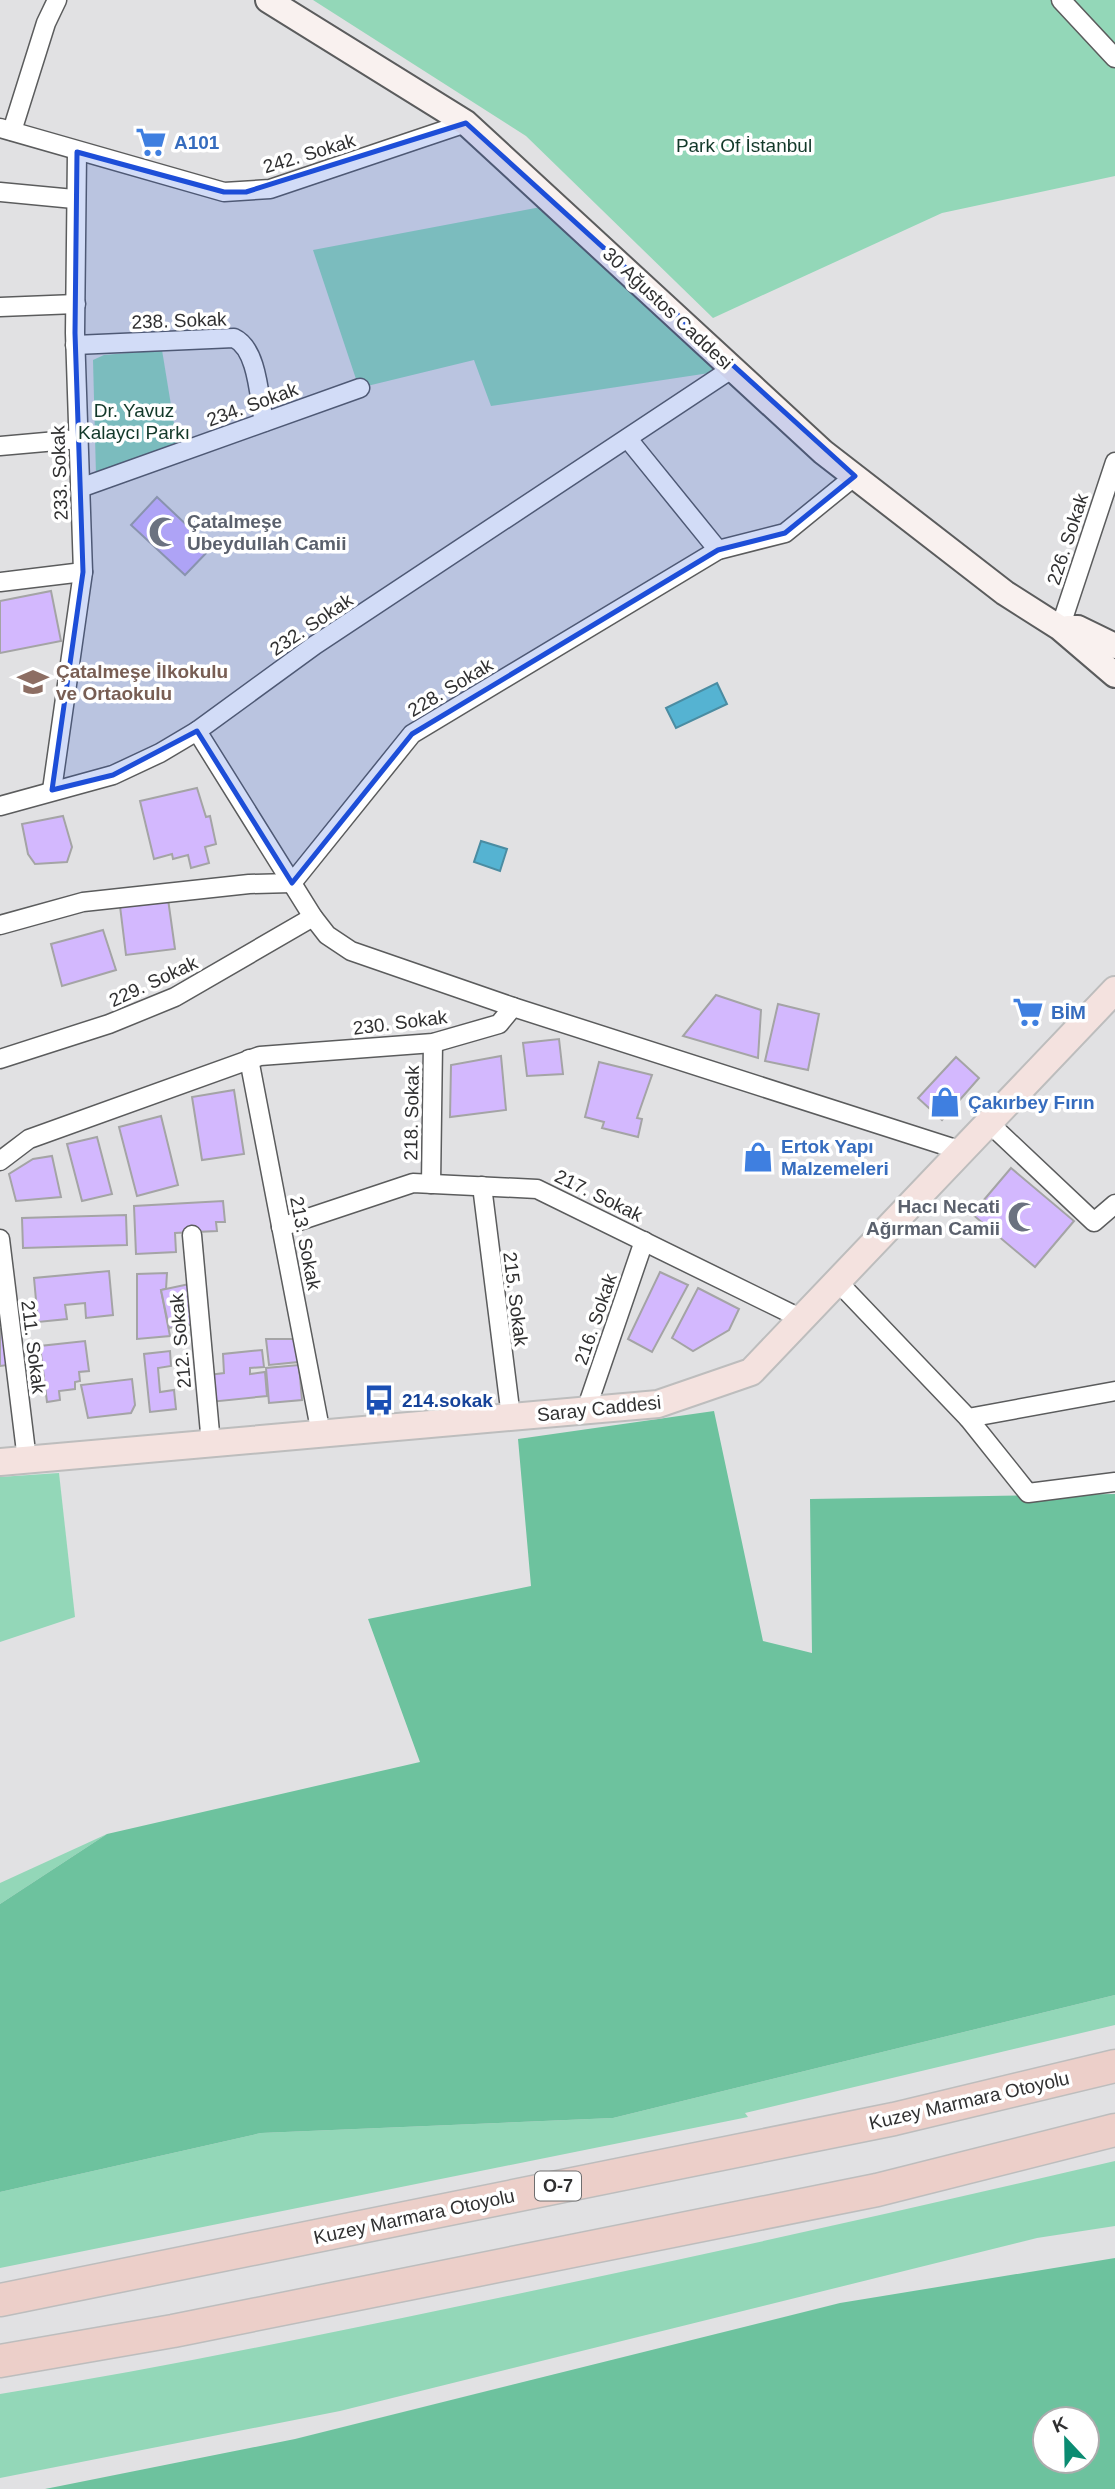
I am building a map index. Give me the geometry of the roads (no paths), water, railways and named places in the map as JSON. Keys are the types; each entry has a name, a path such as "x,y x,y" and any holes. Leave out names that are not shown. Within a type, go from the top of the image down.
{"highway":[{"name":"Kuzey Marmara Otoyolu","path":"0,2300 894,2119 1115,2066"},
{"path":"0,2361 173,2330 877,2190 1115,2130"}],"main road":[{"name":"30 Ağustos Caddesi","path":"268,0 466,123 823,452 1005,593 1060,628 1115,675"},
{"name":"30 Ağustos Caddesi","path":"1060,628 1078,628 1115,646"},
{"name":"Saray Caddesi","path":"0,1462 658,1404 751,1372 1115,990"}],"street":[{"path":"6,130 57,0"},
{"path":"1061,0 1115,58"},
{"name":"242. Sokak","path":"6,130 224,192 246,192 294,181 466,123"},
{"name":"233. Sokak","path":"51,790 83,572 75,345 77,152"},
{"path":"0,192 75,199"},
{"path":"0,307 76,304"},
{"name":"238. Sokak","path":"75,345 234,338 244,344 250,354 264,422"},
{"name":"232. Sokak","path":"0,806 124,770 197,731 315,645 733,368"},
{"name":"234. Sokak","path":"80,488 359,388"},
{"path":"0,446 79,439"},
{"path":"628,439 719,550"},
{"name":"226. Sokak","path":"1060,628 1115,462"},
{"name":"228. Sokak","path":"292,883 412,734 719,550 785,533 855,476"},
{"path":"0,582 83,572"},
{"path":"197,731 313,917 327,934 351,951 513,1007 962,1151"},
{"path":"0,925 83,902 248,884 292,883"},
{"name":"229. Sokak","path":"0,1059 109,1024 175,997 313,917"},
{"name":"230. Sokak","path":"0,1160 29,1139 249,1059 433,1043 499,1024 513,1007"},
{"name":"218. Sokak","path":"431,1184 433,1043"},
{"name":"213. Sokak","path":"249,1059 321,1434"},
{"path":"989,1123 1094,1222 1115,1204"},
{"name":"217. Sokak","path":"281,1227 414,1183 537,1189 802,1319"},
{"name":"215. Sokak","path":"482,1186 511,1417"},
{"name":"212. Sokak","path":"192,1235 211,1444"},
{"name":"211. Sokak","path":"0,1239 27,1460"},
{"name":"216. Sokak","path":"586,1410 644,1241"},
{"path":"838,1282 968,1418 1028,1493 1115,1482"},
{"path":"968,1418 1115,1391"}],"water":[{"path":"717,683 727,704 676,728 666,708"},
{"path":"481,841 507,849 500,871 474,862"}],"place":[{"name":"A101","path":"151,142"},
{"name":"Çatalmeşe Ubeydullah Camii","path":"164,532"},
{"name":"Çatalmeşe İlkokulu ve Ortaokulu","path":"33,682"},
{"name":"BİM","path":"1028,1012"},
{"name":"Çakırbey Fırın","path":"945,1102"},
{"name":"Ertok Yapı Malzemeleri","path":"758,1157"},
{"name":"Hacı Necati Ağırman Camii","path":"1023,1217"},
{"name":"214.sokak","path":"379,1400"}],"park label":[{"name":"Park Of İstanbul","path":"744,145"},
{"name":"Dr. Yavuz Kalaycı Parkı","path":"134,421"}]}
